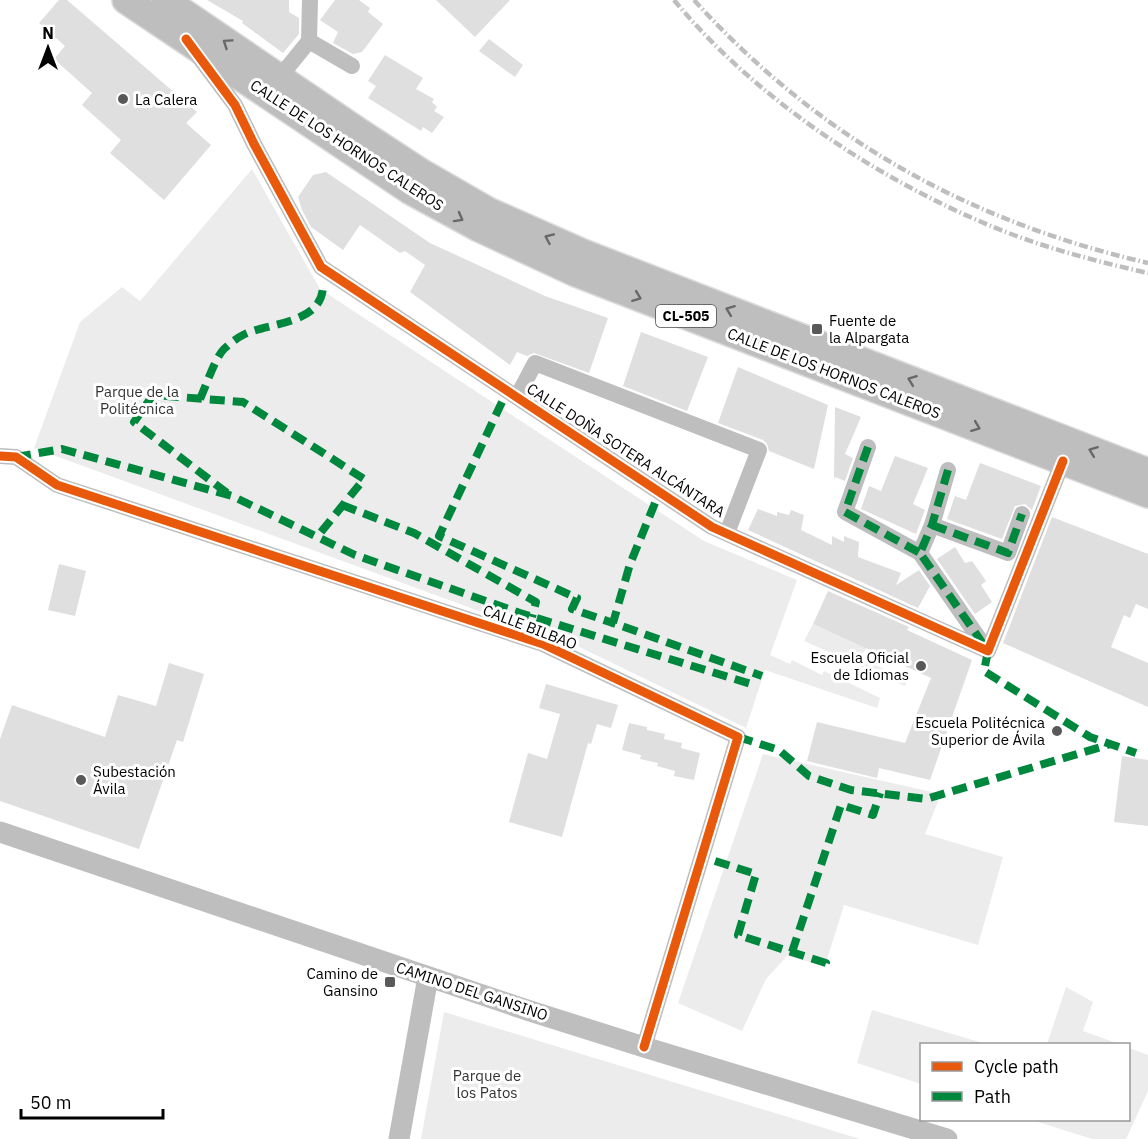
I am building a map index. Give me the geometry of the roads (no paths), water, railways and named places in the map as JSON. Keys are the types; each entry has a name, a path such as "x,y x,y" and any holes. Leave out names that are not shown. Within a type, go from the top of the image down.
{"main road":[{"name":"CALLE DE LOS HORNOS CALEROS","path":"126,0 186,39 263,75 422,173 499,215 583,253 1148,472"},
{"name":"CALLE DE LOS HORNOS CALEROS","path":"165,0 411,191 479,228 576,273 1148,494"}],"street":[{"path":"310,0 309,41 352,66"},
{"name":"CALLE DOÑA SOTERA ALCÁNTARA","path":"186,39 235,105 321,267 712,527 988,651"},
{"name":"CALLE DE LOS HORNOS CALEROS","path":"263,75 309,41"},
{"path":"235,105 263,75"},
{"name":"CALLE DOÑA SOTERA ALCÁNTARA","path":"517,397 535,363 759,450 727,533"},
{"path":"868,447 845,512 920,553 988,651"},
{"name":"CALLE BILBAO","path":"0,456 16,457 57,485 543,644 738,737 644,1047"},
{"path":"988,651 1063,461"},
{"path":"920,553 932,525 948,470"},
{"path":"932,525 1008,553 1022,514"},
{"name":"CAMINO DEL GANSINO","path":"0,832 428,977 644,1047 947,1139"},
{"path":"399,1139 428,977"}],"railway":[{"path":"674,0 706,36 779,101 861,159 904,184 947,206 1029,241 1148,273"},
{"path":"694,0 742,49 792,93 845,133 900,168 958,198 1018,224 1148,263"}],"place":[{"name":"La Calera","path":"123,99"},
{"name":"Fuente de la Alpargata","path":"817,329"},
{"name":"Escuela Oficial de Idiomas","path":"921,666"},
{"name":"Escuela Politécnica Superior de Ávila","path":"1057,731"},
{"name":"Subestación Ávila","path":"81,780"},
{"name":"Camino de Gansino","path":"390,982"}],"park label":[{"name":"Parque de la Politécnica","path":"137,400"},
{"name":"Parque de los Patos","path":"487,1084"}]}
